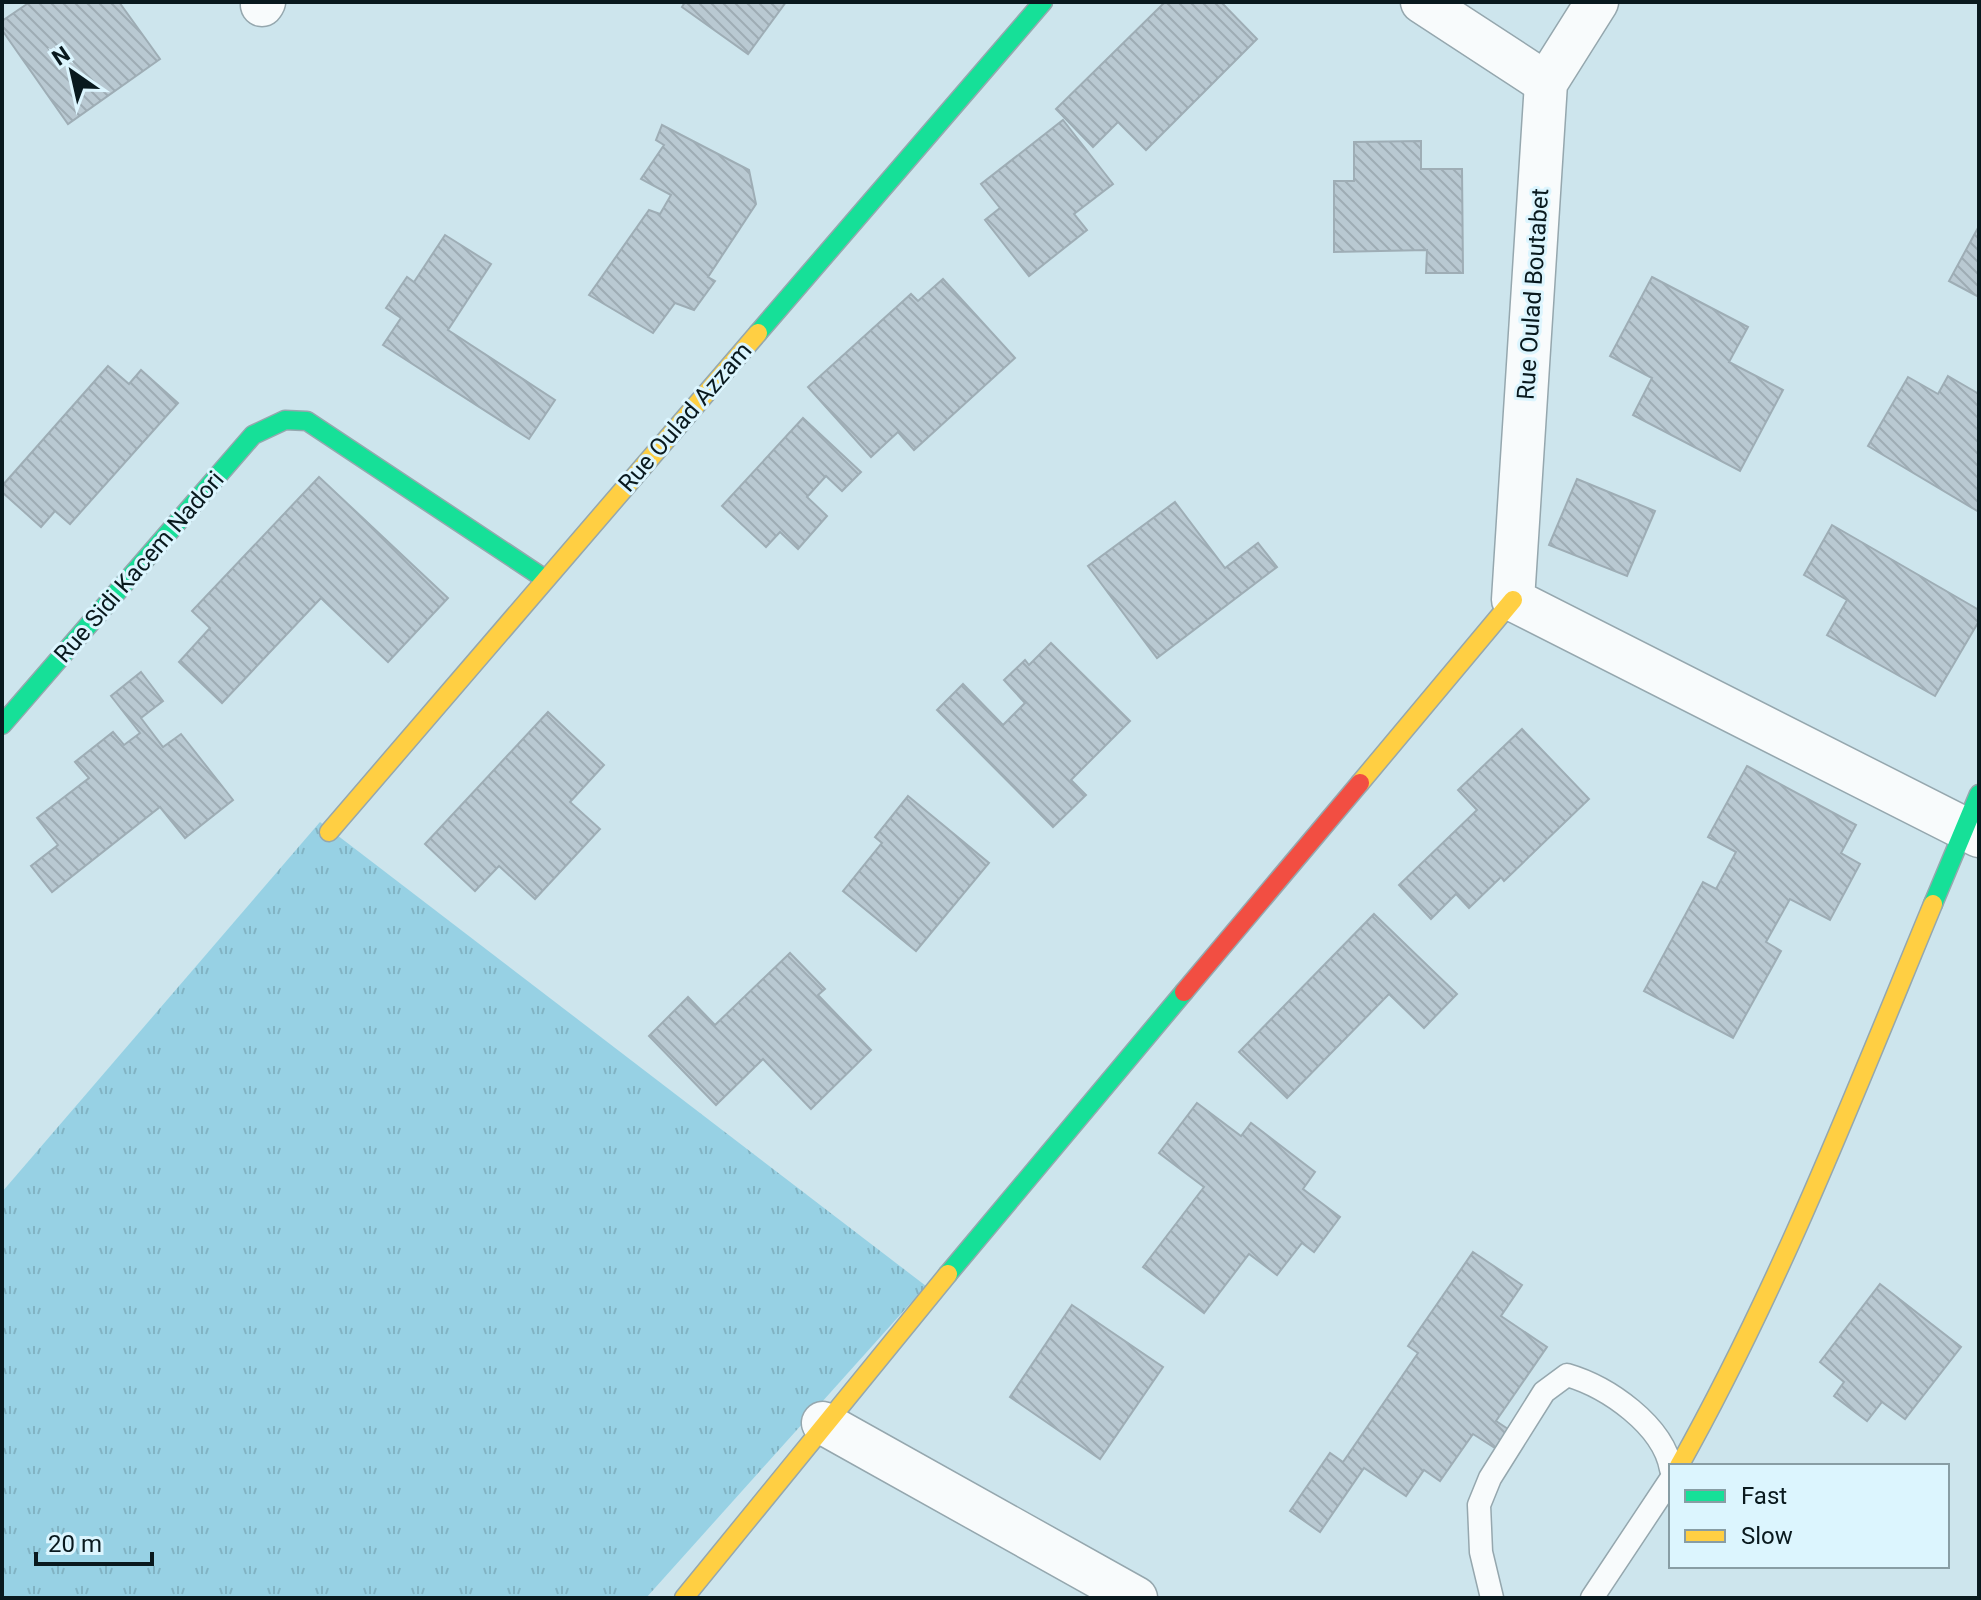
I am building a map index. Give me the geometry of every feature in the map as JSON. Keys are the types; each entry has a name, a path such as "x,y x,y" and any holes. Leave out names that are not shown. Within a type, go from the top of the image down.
{"street":[{"name":"Rue Oulad Azzam","path":"329,832 1043,2"},
{"path":"1422,2 1546,83"},
{"name":"Rue Oulad Boutabet","path":"1513,600 1546,83 1597,2"},
{"name":"Rue Sidi Kacem Nadori","path":"2,725 253,435 285,420 307,421 545,579"},
{"path":"684,1598 823,1423 1513,600 1974,819 1786,1259 1733,1370 1680,1464"},
{"path":"823,1423 1136,1598"}],"lane":[{"path":"1492,1598 1481,1552 1479,1505 1490,1478 1544,1392 1567,1375 1593,1383 1631,1411 1668,1451 1670,1464"},
{"path":"1592,1598 1669,1482"}],"green space":[{"path":"320,822 926,1286 646,1598 2,1598 2,1192"}],"building":[{"path":"30,2 119,2 160,59 68,124 2,30 2,21"},
{"path":"685,2 786,2 748,54 682,7"},
{"path":"1165,2 1221,2 1257,39 1146,150 1118,122 1093,147 1056,109"},
{"path":"1063,120 1113,184 1074,214 1087,230 1029,276 985,220 1000,208 981,184"},
{"path":"662,125 749,170 756,204 708,277 715,281 694,310 675,303 653,333 589,295 649,210 660,214 671,195 641,179 664,145 656,140"},
{"path":"1421,141 1421,169 1462,169 1463,273 1426,273 1427,250 1334,252 1334,181 1354,181 1354,142"},
{"path":"1979,226 1979,297 1949,281"},
{"path":"445,235 491,264 448,330 555,400 529,439 383,345 401,318 386,308 407,277 414,282"},
{"path":"1652,277 1748,327 1729,362 1783,390 1740,471 1633,415 1652,378 1610,356"},
{"path":"943,279 1015,358 914,450 898,432 871,457 808,387 911,294 918,301"},
{"path":"108,366 129,384 141,370 178,403 70,524 55,511 41,527 2,492 2,486"},
{"path":"1948,376 1979,394 1979,512 1868,446 1908,377 1938,394"},
{"path":"803,418 861,472 842,491 826,476 807,497 827,516 798,549 780,532 766,547 722,506"},
{"path":"319,477 448,598 388,662 321,598 222,703 179,662 210,628 192,611"},
{"path":"1577,479 1655,511 1627,576 1549,545"},
{"path":"1175,502 1225,568 1258,543 1277,567 1157,658 1088,566"},
{"path":"1832,525 1979,610 1979,621 1935,696 1827,635 1847,600 1804,575"},
{"path":"1051,643 1130,721 1071,780 1086,795 1053,827 937,710 963,684 1003,725 1025,703 1004,680 1025,660 1029,665"},
{"path":"141,672 163,701 141,718 163,747 181,734 233,800 185,838 160,807 52,892 31,866 58,845 37,818 89,778 75,762 113,732 124,745 140,733 111,696"},
{"path":"548,712 604,765 570,802 600,829 535,899 499,866 475,891 425,844"},
{"path":"1522,729 1589,799 1504,881 1501,877 1469,908 1456,894 1431,919 1399,885 1477,810 1458,790"},
{"path":"1747,766 1856,825 1841,853 1860,864 1830,920 1790,899 1766,942 1781,951 1733,1038 1644,991 1703,882 1716,889 1736,852 1708,837"},
{"path":"908,796 989,863 916,951 843,891 882,843 875,837"},
{"path":"1374,914 1457,994 1424,1028 1389,994 1287,1098 1239,1052"},
{"path":"790,953 825,989 818,995 871,1050 811,1109 763,1059 716,1105 649,1036 688,997 715,1025"},
{"path":"1197,1103 1241,1136 1251,1123 1315,1172 1303,1189 1340,1217 1314,1252 1302,1243 1277,1275 1249,1254 1204,1313 1143,1267 1204,1187 1159,1153"},
{"path":"1473,1252 1522,1285 1501,1316 1547,1347 1496,1421 1514,1433 1501,1452 1473,1434 1440,1481 1424,1470 1406,1496 1364,1468 1320,1532 1290,1511 1330,1453 1343,1462 1418,1353 1408,1346"},
{"path":"1880,1284 1961,1347 1905,1419 1882,1402 1867,1421 1834,1396 1844,1382 1820,1362"},
{"path":"1072,1305 1163,1367 1100,1459 1010,1397"}],"traffic: fast":[{"path":"758,333 1043,2"},
{"path":"2,725 253,435 285,420 307,421 545,579"},
{"path":"1933,904 1979,794"},
{"path":"948,1274 1184,992"}],"traffic: slow":[{"path":"329,832 758,333"},
{"path":"1360,783 1513,600"},
{"path":"1680,1464 1716,1398 1783,1259 1933,904"},
{"path":"684,1598 948,1274"}],"traffic: jam":[{"path":"1184,992 1360,783"}]}
